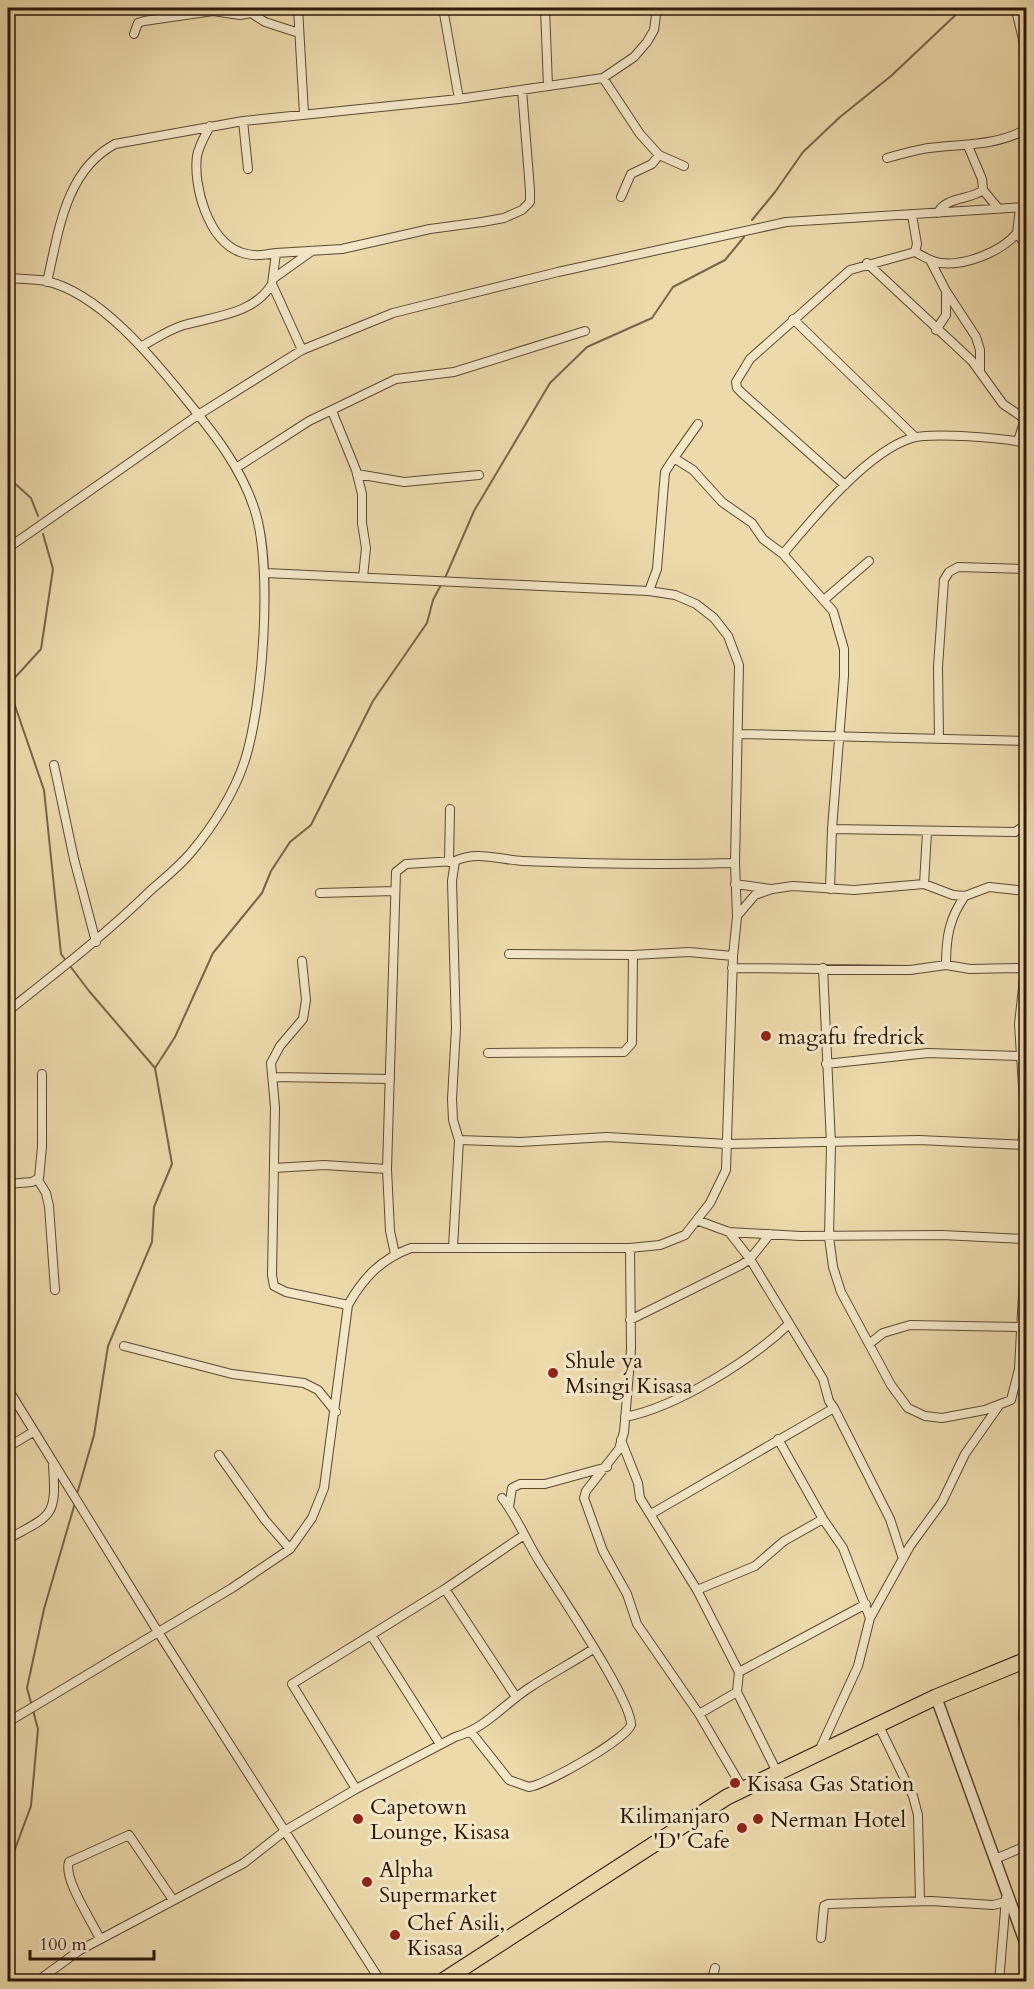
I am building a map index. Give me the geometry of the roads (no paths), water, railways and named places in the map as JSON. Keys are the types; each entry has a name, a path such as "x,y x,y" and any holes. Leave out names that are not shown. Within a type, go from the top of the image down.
{"highway":[{"path":"441,1982 743,1789 936,1697 1026,1660"}],"street":[{"path":"298,8 304,114"},
{"path":"443,8 459,99"},
{"path":"545,8 548,86"},
{"path":"47,282 68,200 80,174 89,162 115,144 210,126 459,99 603,78 633,57 647,42 654,30 657,8"},
{"path":"1023,8 1017,14 1026,52"},
{"path":"134,34 138,23 144,21 213,11 240,15 251,10 265,22 299,33"},
{"path":"603,78 640,134 659,155 684,165"},
{"path":"210,126 201,144 196,167 205,210 212,226 230,246 239,252 257,256 342,249 430,229 504,218 527,207 530,202 530,190 522,90"},
{"path":"243,122 248,169"},
{"path":"887,158 920,149 968,146 1016,135 1026,129"},
{"path":"968,146 982,179 983,190 998,208"},
{"path":"621,197 631,174 652,164 659,155"},
{"path":"938,213 944,204 978,195 983,190"},
{"path":"8,548 198,415 302,350 393,314 558,272 786,222 1023,208 1017,233 999,247 973,258 941,263 915,252 867,263 850,270 750,359 736,382 737,388 845,485"},
{"path":"912,215 915,252"},
{"path":"1017,233 1026,246"},
{"path":"142,346 183,325 213,319 251,305 264,297 273,281 312,251"},
{"path":"276,253 273,281 302,350"},
{"path":"930,260 946,291 976,337 980,350 980,375"},
{"path":"783,554 845,485 898,443 915,437 1022,442 1026,417 1003,404 972,361 936,330 867,263"},
{"path":"8,278 47,282 83,299 115,321 142,346 237,468 255,511 266,573 256,709 244,764 221,810 193,851 96,942 8,1011"},
{"path":"936,330 946,315 948,306 946,291"},
{"path":"793,319 915,437"},
{"path":"237,468 309,421 332,411 372,388 396,379 454,372 585,331"},
{"path":"332,411 357,474 362,494 362,523 365,536 363,577"},
{"path":"649,591 657,569 665,472 698,424"},
{"path":"674,458 693,470 722,502 752,523 763,539 783,554 825,599 833,611 844,649 830,889"},
{"path":"357,474 405,482 479,475"},
{"path":"825,599 869,561"},
{"path":"939,739 938,667 944,579 949,572 958,567 1026,569"},
{"path":"8,1722 290,1549 308,1526 321,1498 336,1412 348,1305 360,1282 395,1254 411,1248 453,1246 630,1248 660,1245 685,1235 699,1221 726,1170 732,969 737,917 735,862 739,734 739,665 728,636 714,618 696,604 675,595 649,591 266,573"},
{"path":"739,734 839,734 1026,741"},
{"path":"54,765 74,858 96,942"},
{"path":"832,830 1015,832 1024,825 1026,802"},
{"path":"450,809 456,1028 452,1099 453,1119 459,1140 453,1246"},
{"path":"924,884 927,832"},
{"path":"395,1254 390,1231 387,1169 394,891 396,872 400,867 406,864 483,856 520,861 673,864 735,862"},
{"path":"735,884 772,889"},
{"path":"737,917 755,895 772,889 793,886 830,889 924,884 953,895 965,896 990,887 1026,891"},
{"path":"320,893 394,891"},
{"path":"946,965 946,940 952,917 965,896"},
{"path":"509,954 633,955 690,952 733,956"},
{"path":"488,1053 624,1052 632,1042 633,955"},
{"path":"302,961 306,1000 303,1019 276,1053 272,1063 274,1077 274,1286 286,1292 348,1305"},
{"path":"459,1140 520,1142 607,1137 727,1144 831,1144 919,1140 1024,1145 1025,1117 1018,1024 1023,1007 1025,964 969,969 946,965 910,970 732,969"},
{"path":"823,968 831,1144 829,1236 833,1267 841,1292 900,1399 918,1413 942,1418 998,1407"},
{"path":"826,1064 928,1053 1020,1056"},
{"path":"42,1074 42,1160 38,1180 46,1193 49,1206 55,1290"},
{"path":"274,1077 390,1079"},
{"path":"274,1168 324,1165 387,1169"},
{"path":"8,1184 38,1180"},
{"path":"699,1221 729,1232 829,1236 942,1235 1026,1239 1023,1372 1013,1397 998,1407 965,1454 942,1502 903,1559 870,1618 858,1666 819,1751"},
{"path":"729,1232 750,1259 823,1379 829,1401 890,1519 903,1559"},
{"path":"630,1320 750,1259 770,1234"},
{"path":"630,1248 626,1417 621,1440 607,1467 586,1491 584,1498 603,1551 627,1594 641,1630 699,1714 743,1789"},
{"path":"626,1417 642,1413 699,1387 765,1347 789,1324"},
{"path":"868,1344 883,1333 910,1325 1023,1327"},
{"path":"124,1346 240,1375 304,1383 318,1390 336,1412"},
{"path":"8,1389 158,1632 381,1982"},
{"path":"651,1514 834,1408"},
{"path":"8,1447 33,1432"},
{"path":"778,1439 823,1519 843,1548 870,1618"},
{"path":"621,1440 638,1483 640,1498 698,1590 739,1672 737,1692 777,1772"},
{"path":"219,1455 265,1520 290,1549"},
{"path":"8,1539 41,1521 52,1511 55,1499 53,1463"},
{"path":"509,1507 512,1488 519,1484 545,1484 607,1467"},
{"path":"471,1732 509,1780 521,1786 537,1786 581,1764 626,1733 631,1725 630,1716 593,1648 502,1498"},
{"path":"698,1590 755,1566 784,1541 823,1519"},
{"path":"356,1789 292,1684 445,1589 524,1535"},
{"path":"445,1589 516,1697"},
{"path":"739,1672 866,1604"},
{"path":"371,1635 440,1744"},
{"path":"42,1980 61,1962 244,1863 286,1830 356,1789 440,1744 471,1732 491,1720 516,1697 593,1648"},
{"path":"1026,1666 1023,1718 1026,1731"},
{"path":"699,1714 737,1692"},
{"path":"936,1697 1006,1897 1026,1945"},
{"path":"878,1724 913,1796 918,1815 920,1902"},
{"path":"100,1939 70,1881 67,1869 69,1862 129,1835 173,1900"},
{"path":"994,1859 1026,1846"},
{"path":"821,1938 825,1904 920,1902 993,1905 1006,1897"},
{"path":"999,1982 1006,1897"},
{"path":"711,1982 715,1968"}],"waterway":[{"path":"752,220 803,152 840,117 891,76 963,8"},
{"path":"445,578 474,511 550,383 587,347 652,318 673,287 725,260 744,237"},
{"path":"8,412 13,437 11,480 31,498 38,516"},
{"path":"43,534 53,569 41,649 10,683 12,697 44,790 61,954 89,991 155,1068 172,1164 154,1207 152,1242 108,1346 94,1435 77,1494"},
{"path":"155,1068 175,1037 213,953 262,893 271,871 290,842 311,825 373,701 427,623 433,600 442,583"},
{"path":"8,1868 31,1806 38,1729 27,1688 44,1609 75,1503"}],"place":[{"name":"magafu fredrick","path":"766,1036"},
{"name":"Shule ya Msingi Kisasa","path":"553,1373"},
{"name":"Kisasa Gas Station","path":"735,1783"},
{"name":"Capetown Lounge, Kisasa","path":"358,1819"},
{"name":"Nerman Hotel","path":"758,1819"},
{"name":"Kilimanjaro 'D' Cafe","path":"742,1828"},
{"name":"Alpha Supermarket","path":"367,1882"},
{"name":"Chef Asili, Kisasa","path":"395,1935"}]}
